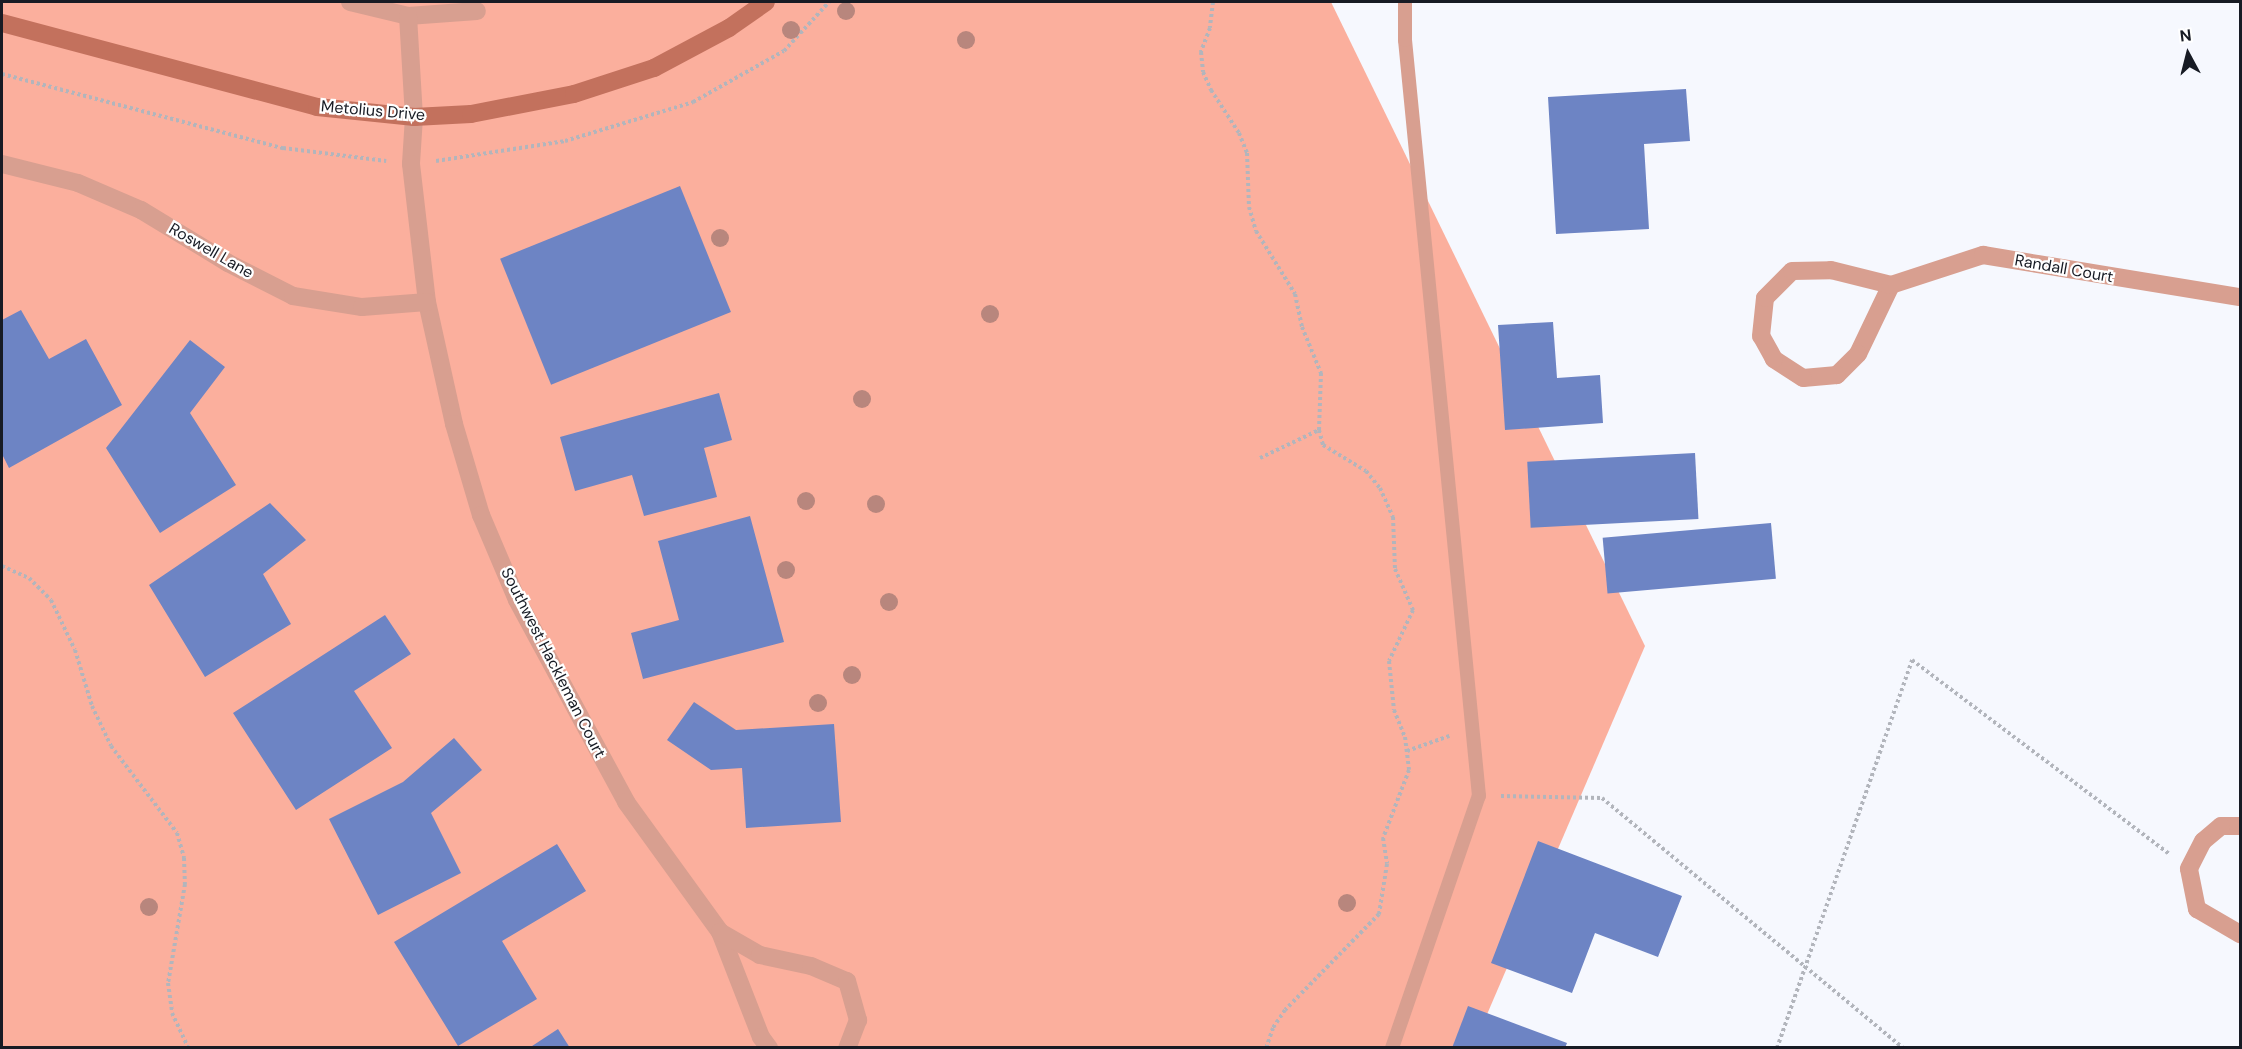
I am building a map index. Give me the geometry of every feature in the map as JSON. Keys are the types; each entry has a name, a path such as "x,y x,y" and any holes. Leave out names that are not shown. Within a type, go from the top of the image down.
{"street":[{"path":"350,2 408,16 477,11"},
{"name":"Metolius Drive","path":"2,23 317,108 414,117 471,114 574,94 654,68 729,28 766,2"},
{"name":"Southwest Hackleman Court","path":"408,16 414,117 411,164 428,302 454,424 481,515 517,600 626,802 720,932 761,1037 769,1047"},
{"name":"Roswell Lane","path":"2,164 78,183 141,210 228,263 293,296 362,307 428,302"},
{"name":"Randall Court","path":"1891,285 1983,255 2241,297"},
{"path":"1831,270 1891,285 1858,354 1838,375 1803,378 1774,359 1761,336 1765,298 1792,271 1831,270"},
{"path":"2241,826 2221,826 2203,841 2189,869 2197,909 2235,933 2241,934"},
{"name":"Southwest Hackleman Court","path":"720,932 760,955 811,966 847,981 858,1020 847,1047"}],"lane":[{"path":"1392,1047 1479,796 1405,40 1405,2"}],"path":[{"path":"1213,2 1210,28 1201,51 1203,72 1211,90 1239,133 1247,153 1249,207 1256,231 1295,294 1302,327 1321,373 1319,430 1323,445 1366,471 1380,488 1393,517 1395,569 1413,610 1389,661 1394,710 1407,751 1409,770 1383,838 1387,864 1379,914 1285,1010 1273,1028 1266,1047"},
{"path":"1260,458 1319,430"},
{"path":"2,566 29,578 51,600 75,650 92,706 111,746 177,833 184,858 185,884 168,983 172,1012 188,1047"},
{"path":"1777,1047 1912,660 2189,869"},
{"path":"1407,751 1473,727"},
{"path":"1479,796 1602,798 1903,1047"}],"shaded area":[{"path":"2,2 1331,2 1645,646 1473,1047 2,1048"}],"building":[{"path":"1686,89 1690,141 1644,144 1649,229 1556,234 1548,97"},
{"path":"680,186 731,312 551,385 500,259"},
{"path":"21,310 49,359 86,339 122,405 9,468 2,454 2,320"},
{"path":"1553,322 1557,378 1600,375 1603,423 1505,430 1498,325"},
{"path":"190,340 225,367 190,413 236,485 160,533 106,448"},
{"path":"719,393 732,440 704,448 717,497 644,516 632,475 575,491 560,437"},
{"path":"1695,453 1698,519 1531,528 1527,462"},
{"path":"270,503 306,540 263,574 291,624 205,677 149,585"},
{"path":"750,516 784,642 643,679 631,633 679,620 658,541"},
{"path":"1771,523 1776,579 1608,594 1603,538"},
{"path":"385,615 411,654 354,691 392,748 296,810 233,713"},
{"path":"694,702 736,730 834,724 841,822 746,828 742,768 711,770 667,740"},
{"path":"454,738 482,770 431,813 461,873 378,915 329,819 403,782"},
{"path":"1538,841 1682,896 1658,957 1595,933 1572,993 1491,963"},
{"path":"557,844 586,891 502,941 537,999 458,1046 394,942"},
{"path":"1468,1006 1567,1043 1565,1048 1452,1048"},
{"path":"558,1029 570,1048 529,1048"}]}
